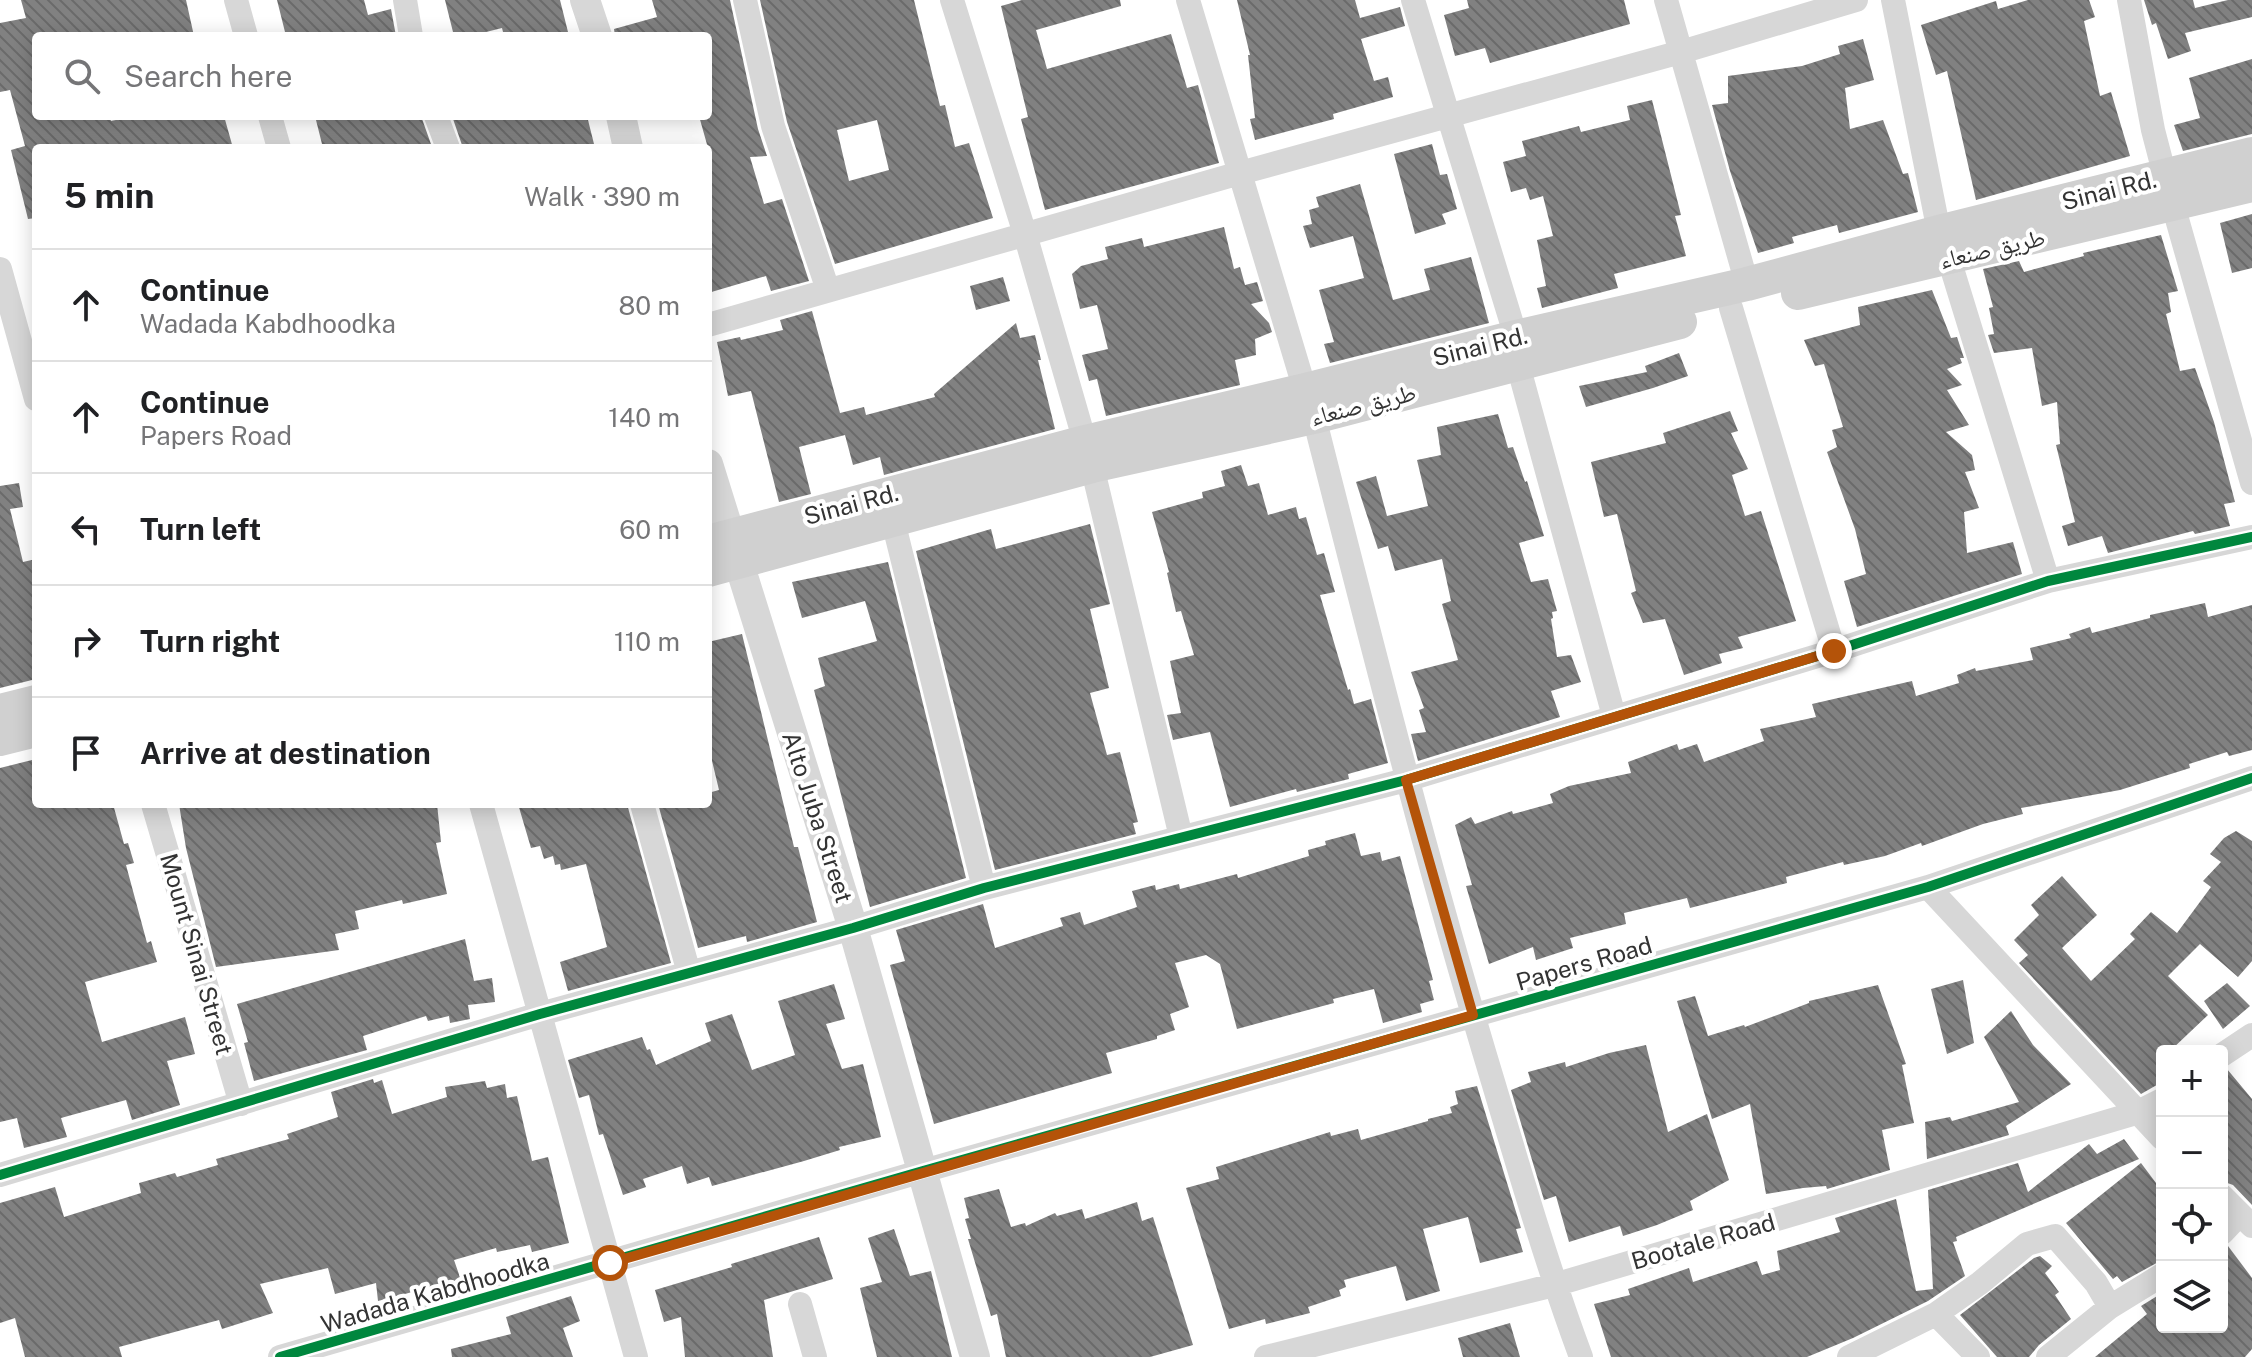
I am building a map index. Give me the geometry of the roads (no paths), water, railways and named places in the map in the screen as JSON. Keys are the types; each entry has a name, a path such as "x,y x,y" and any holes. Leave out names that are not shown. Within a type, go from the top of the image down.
{"main road":[{"name":"Sinai Rd.","path":"2169,191 2252,154"},
{"name":"طريق صنعاء","path":"721,553 893,521 1089,454 1310,404 1944,245 2169,191 2252,185"},
{"name":"Sinai Rd.","path":"721,553 1089,454"},
{"path":"0,711 32,703"},
{"path":"0,739 32,731"}],"street":[{"path":"236,0 245,32"},
{"path":"405,0 410,32"},
{"path":"585,0 596,32"},
{"path":"745,0 773,126 828,290"},
{"path":"952,0 1089,454 1181,837"},
{"path":"1188,0 1310,404 1406,780 1473,1015 1554,1285 1581,1357"},
{"path":"1413,0 1517,351 1614,716"},
{"path":"1666,0 1739,296 1834,651"},
{"path":"712,324 1856,0"},
{"path":"1893,0 1944,245 2048,581"},
{"path":"2129,0 2153,130 2252,483"},
{"path":"271,120 278,144"},
{"path":"438,120 446,144"},
{"path":"622,120 627,144"},
{"path":"0,269 32,385"},
{"name":"Alto Juba Street","path":"712,491 721,553 853,928 975,1357"},
{"path":"893,521 984,888"},
{"path":"0,1175 540,1014 853,928 984,888 1406,780 1834,651 2048,581 2252,537"},
{"name":"Papers Road","path":"923,1171 1928,887 2252,778"},
{"name":"Mount Sinai Street","path":"154,808 241,1104"},
{"path":"482,808 636,1357"},
{"path":"643,808 689,973"},
{"path":"1928,887 2156,1132"},
{"path":"2228,1051 2252,1035"},
{"name":"Bootale Road","path":"1266,1357 1344,1347 2136,1113 2156,1103"},
{"name":"Wadada Kabdhoodka","path":"280,1357 923,1171"},
{"path":"2228,1202 2246,1220 2228,1230"},
{"path":"1849,1357 1936,1314 2027,1244 2055,1236 2096,1283 2110,1307"},
{"path":"2048,1357 2110,1307 2156,1279"},
{"path":"800,1304 815,1357"},
{"path":"1936,1314 1978,1357"}]}
